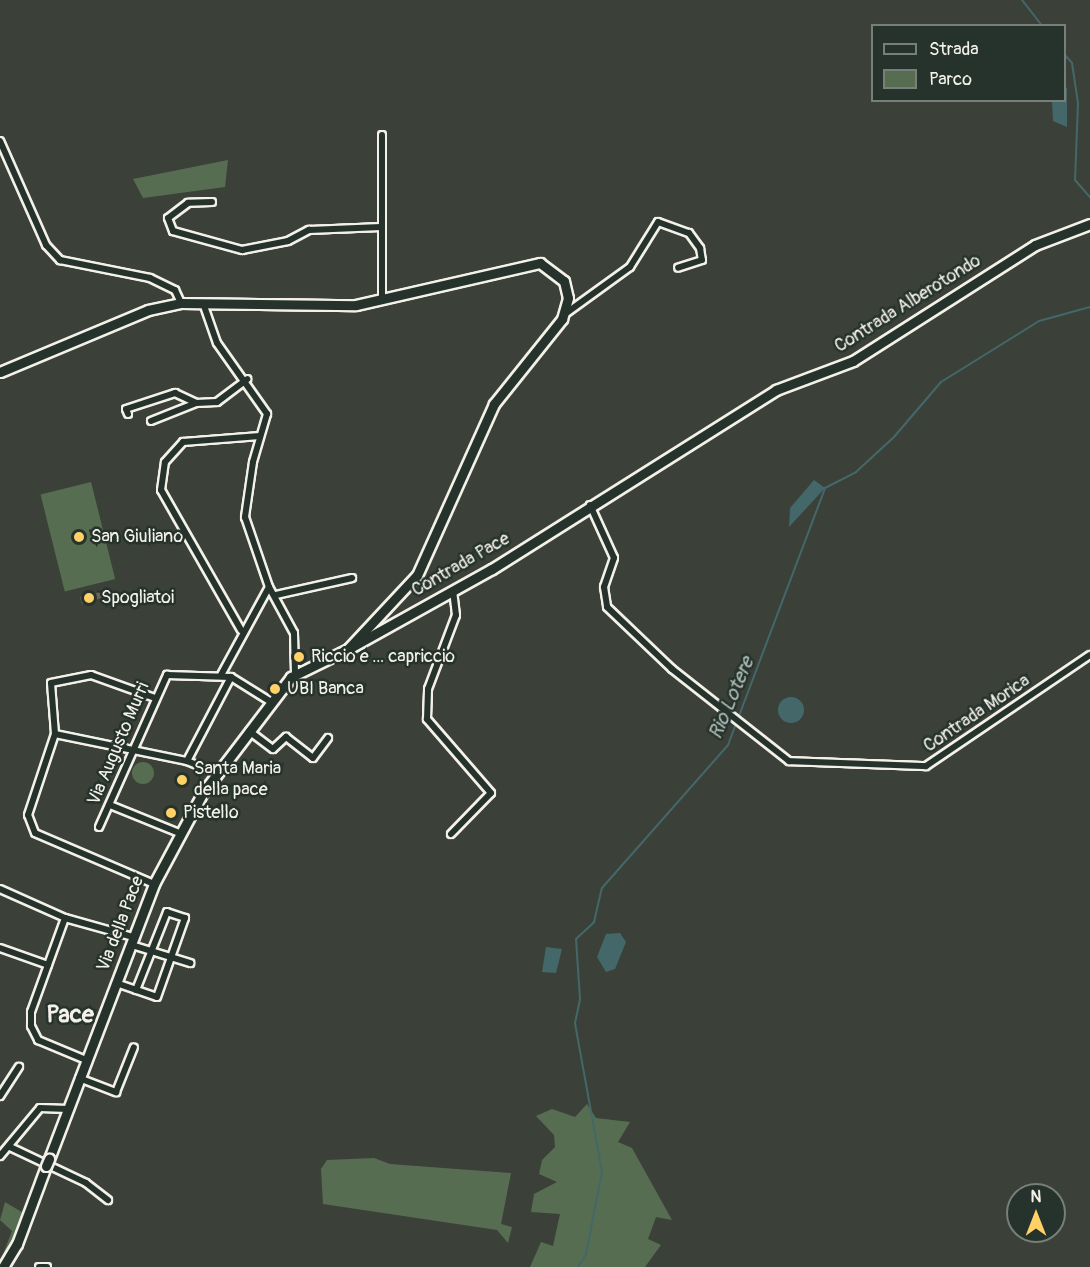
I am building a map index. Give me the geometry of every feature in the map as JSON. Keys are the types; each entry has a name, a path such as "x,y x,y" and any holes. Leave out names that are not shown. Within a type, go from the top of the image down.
{"main road":[{"name":"Contrada Alberotondo","path":"590,505 776,390 853,361 1035,245 1090,224"},
{"path":"0,372 148,310 181,303 336,307 382,299 540,263 564,281 565,314 506,384 417,575 348,649"},
{"name":"Contrada Pace","path":"348,649 453,592 590,505"},
{"name":"Via della Pace","path":"3,1267 17,1244 154,884 179,833 216,773 295,673 348,649"}],"street":[{"path":"382,135 382,299"},
{"path":"0,141 46,245 60,260 150,278 175,290 181,303"},
{"path":"212,202 188,203 168,218 173,231 242,250 309,230 381,228"},
{"path":"565,314 630,267 658,222 689,233 700,248 702,260 678,268"},
{"path":"203,303 217,343 246,379 267,414 244,509 269,587 276,595 295,638 295,673"},
{"path":"151,422 196,403 217,402 246,379"},
{"path":"128,414 126,409 175,393 196,403"},
{"path":"241,630 161,490 165,462 183,442 260,436"},
{"name":"Contrada Morica","path":"590,505 614,558 604,587 607,607 672,669 789,761 926,766 1090,655"},
{"path":"276,595 352,578"},
{"path":"269,587 241,630 221,675 231,677 271,702"},
{"path":"451,834 491,793 427,719 428,689 456,615 453,592"},
{"path":"154,884 32,829 30,805 55,734 50,686 54,681 91,675 155,698"},
{"name":"Via Augusto Murri","path":"99,827 135,750 155,698 168,675 221,675"},
{"path":"187,761 231,677"},
{"path":"248,730 273,749 286,737 313,758 328,738"},
{"path":"55,734 187,761 216,773"},
{"path":"110,805 179,833"},
{"path":"0,889 65,918 134,941 151,951 190,963"},
{"path":"116,983 136,990 157,997 185,918 167,912 136,990"},
{"path":"65,918 31,1012 34,1033 46,1045 86,1060"},
{"path":"0,948 48,965"},
{"path":"79,1078 116,1092 134,1047"},
{"path":"0,1096 19,1067"},
{"path":"0,1156 10,1147 40,1108 68,1109"},
{"path":"10,1147 80,1179 108,1200"},
{"path":"39,1267 46,1267"}],"green space":[{"path":"228,160 225,187 143,198 133,179"},
{"name":"San Giuliano","path":"91,482 115,579 65,592 41,495"},
{"path":"143,762 151,765 154,773 151,781 143,784 135,781 132,773 135,765"},
{"path":"587,1104 596,1118 630,1122 618,1142 632,1148 672,1220 656,1217 648,1239 661,1245 645,1267 530,1267 541,1242 553,1246 560,1214 531,1212 534,1194 557,1182 539,1174 542,1160 555,1147 554,1135 536,1116 552,1109 575,1117"},
{"path":"374,1158 390,1164 511,1173 501,1224 512,1227 508,1243 497,1230 323,1204 321,1169 327,1160"},
{"path":"5,1202 25,1214 0,1262 12,1231 0,1220"}],"water":[{"path":"1066,87 1067,127 1053,121 1052,102 1066,102"},
{"path":"814,480 825,488 789,527 790,508"},
{"path":"791,697 800,701 804,710 800,719 791,723 782,719 778,710 782,701"},
{"path":"620,933 626,942 615,969 606,972 597,957 606,934"},
{"path":"546,947 562,949 556,973 542,972"}],"building":[{"path":"110,590 111,595 82,604 80,597"}],"waterway":[{"path":"1022,0 1040,24"},
{"path":"1066,56 1072,63 1078,103 1075,180 1090,197"},
{"name":"Rio Lotere","path":"578,1267 586,1254 602,1172 575,1023 580,999 576,939 594,922 602,888 728,745 825,488 856,472 894,437 941,382 1039,321 1090,307"}],"place":[{"name":"San Giuliano","path":"79,537"},
{"name":"Spogliatoi","path":"89,598"},
{"name":"Riccio e ... capriccio","path":"299,657"},
{"name":"UBI Banca","path":"275,689"},
{"name":"Santa Maria della pace","path":"182,780"},
{"name":"Pistello","path":"171,813"}],"district":[{"name":"Pace","path":"70,1015"}]}
